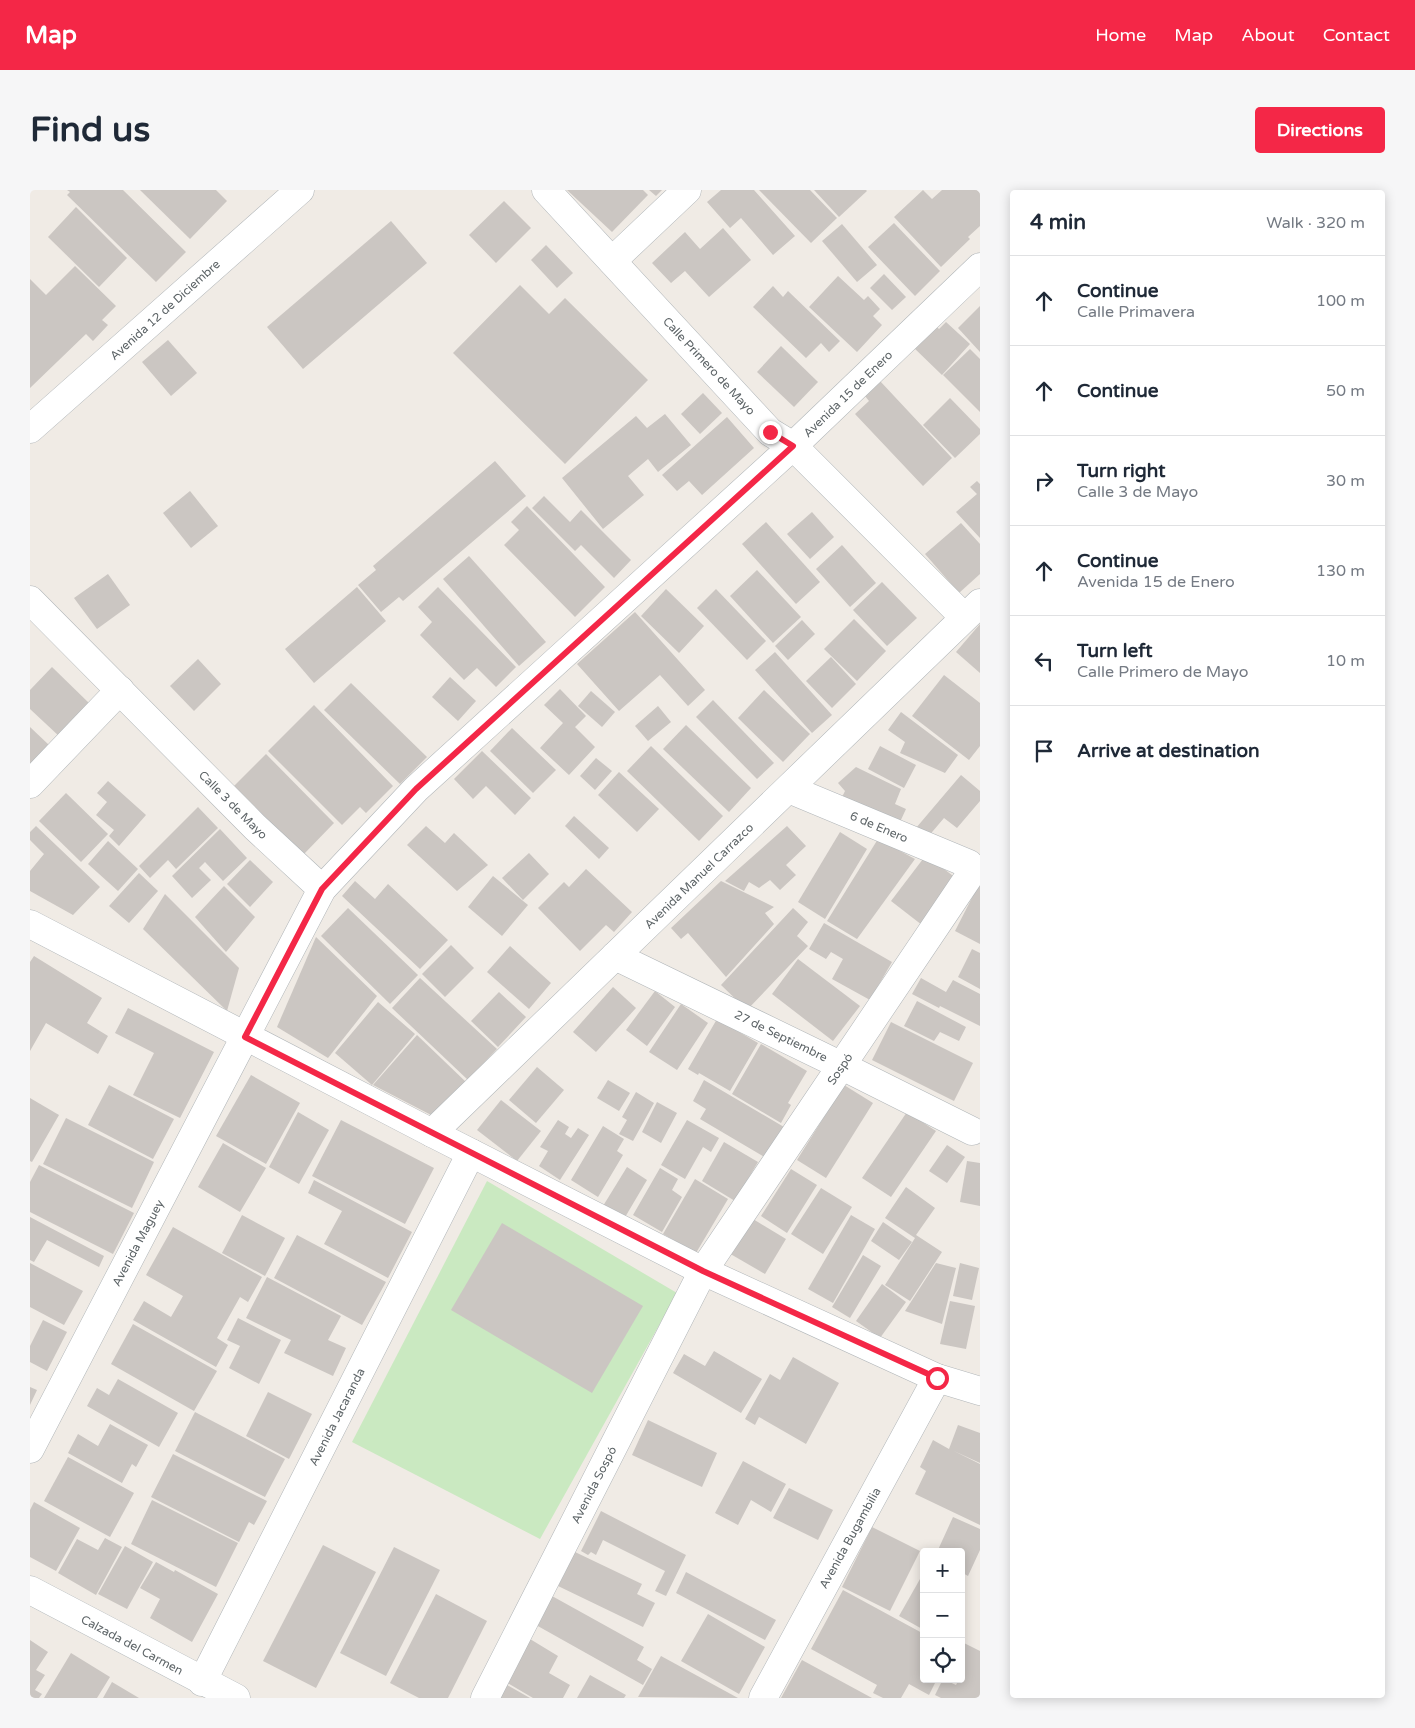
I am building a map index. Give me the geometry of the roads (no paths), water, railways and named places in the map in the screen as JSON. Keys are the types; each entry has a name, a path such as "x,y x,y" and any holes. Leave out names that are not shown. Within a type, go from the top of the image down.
{"street":[{"name":"Avenida 12 de Diciembre","path":"30,429 300,190"},
{"name":"Calle Primero de Mayo","path":"546,190 770,432 793,446 972,610"},
{"path":"612,261 686,190"},
{"name":"Avenida 15 de Enero","path":"322,889 416,789 793,446 980,267"},
{"name":"Calle 3 de Mayo","path":"30,600 254,827 322,889"},
{"name":"Avenida Manuel Carrazco","path":"432,1133 972,610"},
{"path":"30,784 120,690"},
{"name":"6 de Enero","path":"789,789 969,864"},
{"name":"Sospó","path":"703,1271 968,878 969,864"},
{"path":"245,1037 322,889"},
{"path":"30,924 245,1037 703,1271 937,1378 980,1392"},
{"name":"27 de Septiembre","path":"615,956 972,1131"},
{"name":"Avenida Maguey","path":"30,1449 245,1037"},
{"name":"Avenida Jacaranda","path":"202,1682 471,1152"},
{"name":"Avenida Sospó","path":"485,1698 703,1271"},
{"name":"Avenida Bugambilia","path":"762,1698 937,1378"},
{"name":"Calzada del Carmen","path":"30,1590 202,1682 236,1698"}]}
